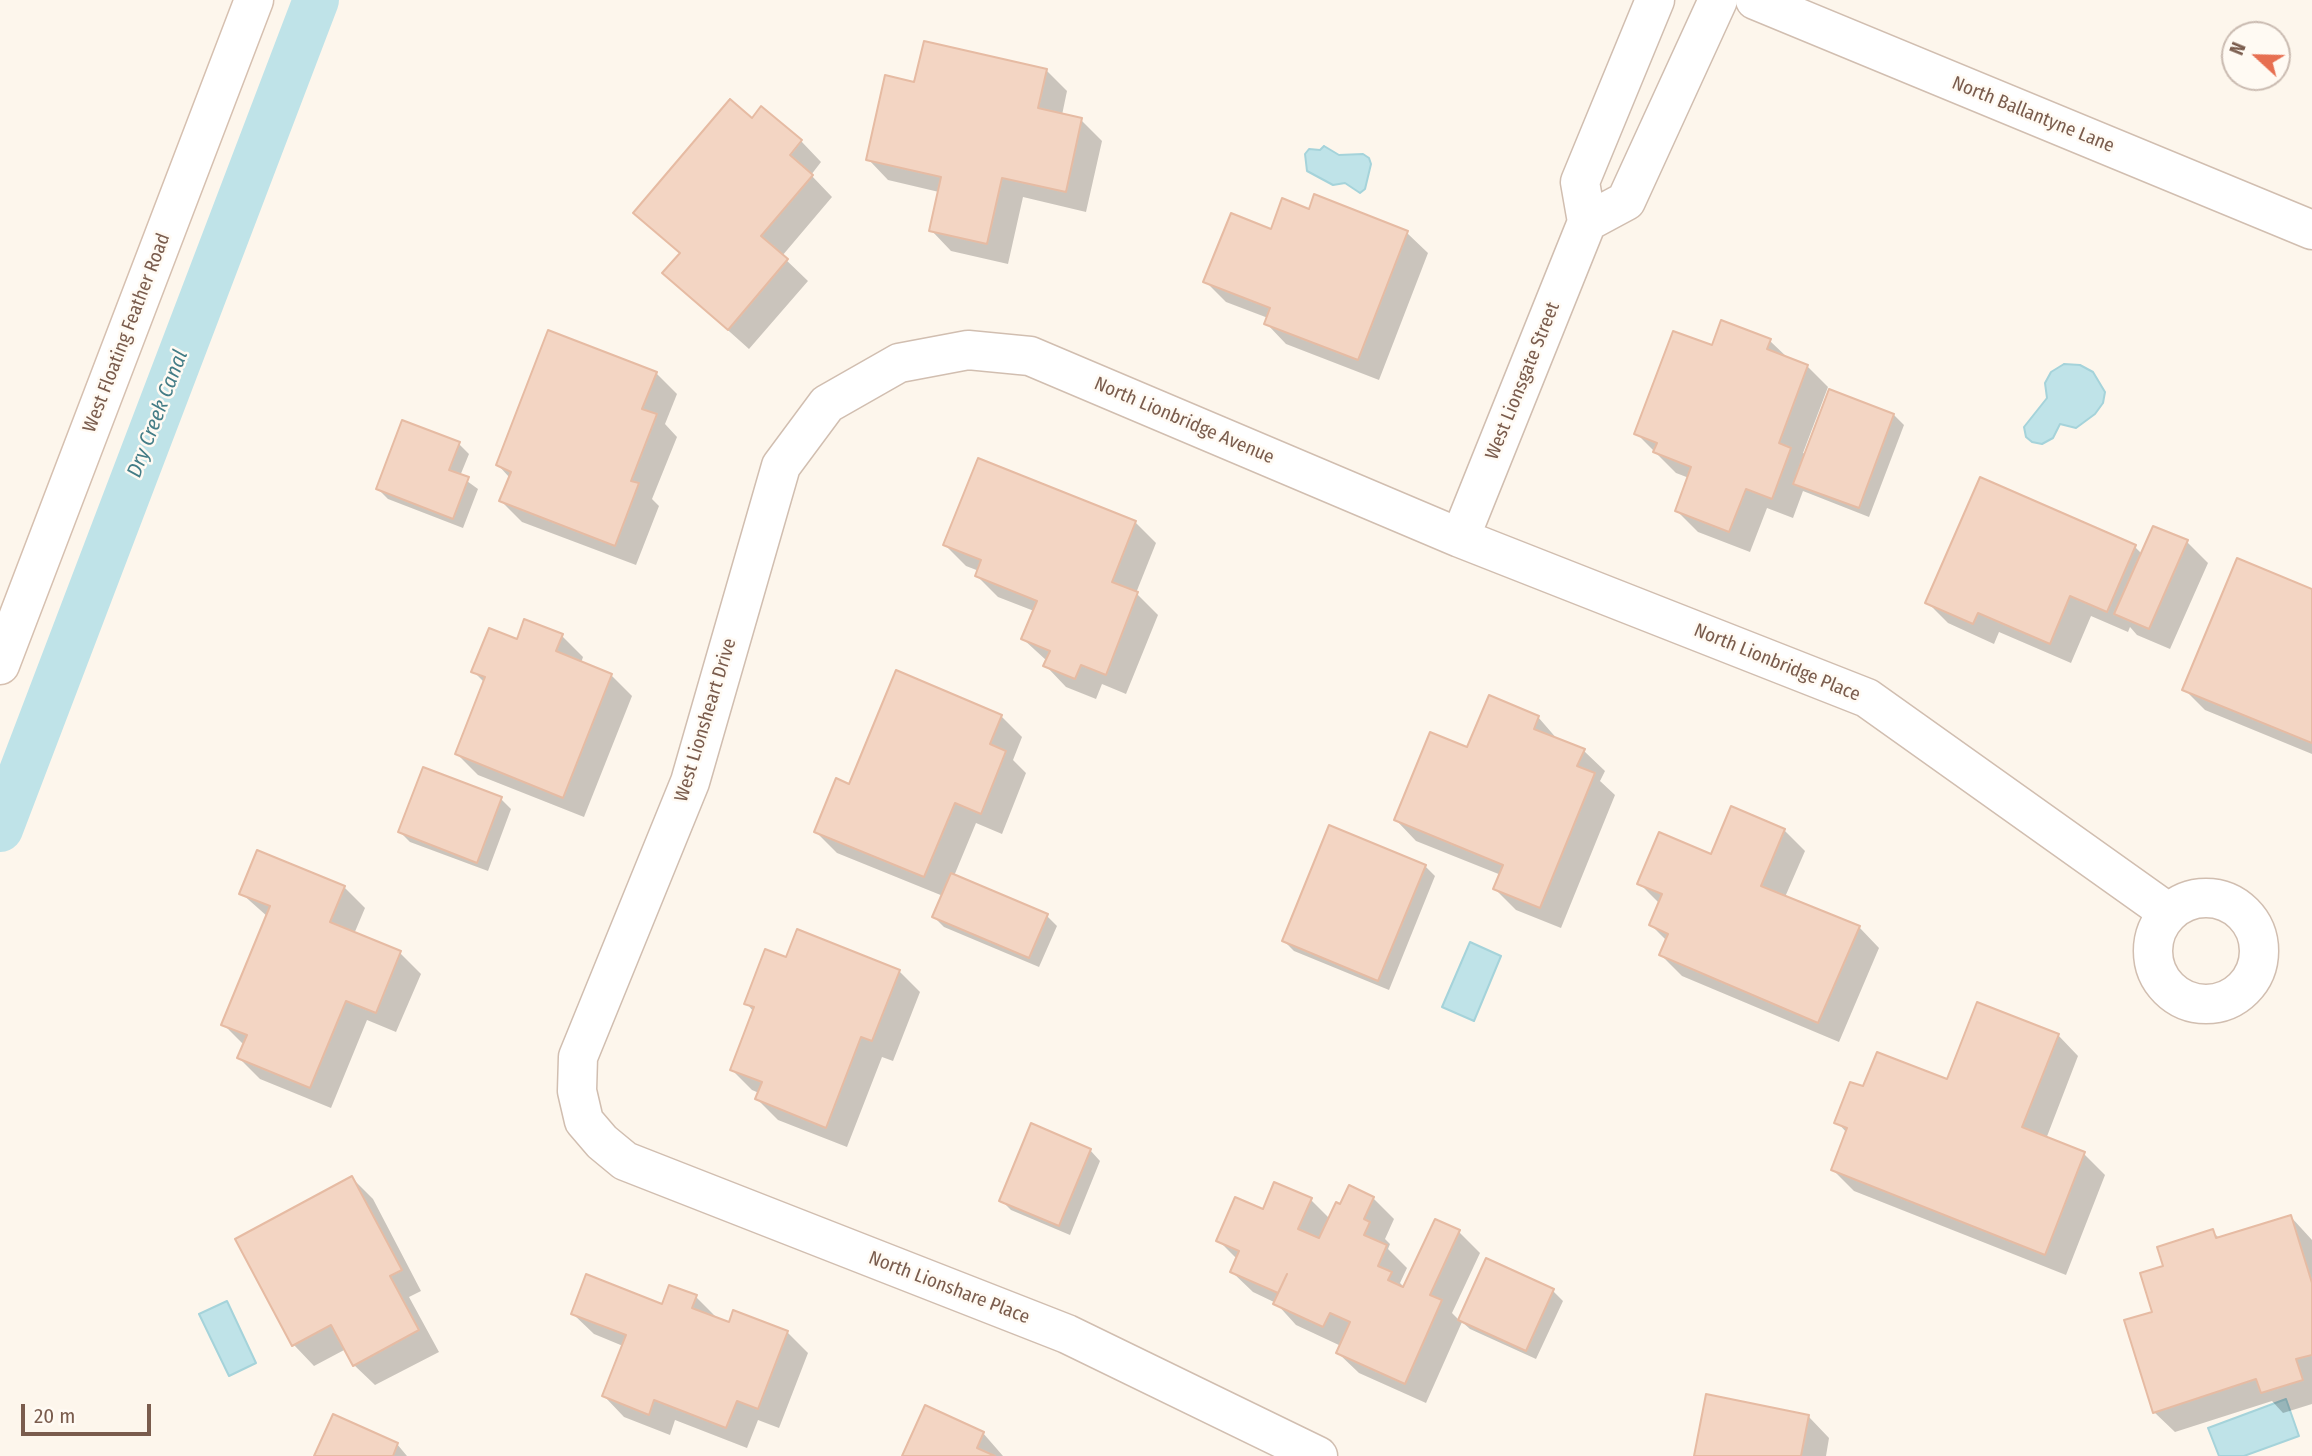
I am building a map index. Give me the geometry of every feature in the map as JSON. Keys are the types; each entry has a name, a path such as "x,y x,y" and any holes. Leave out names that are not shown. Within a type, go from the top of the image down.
{"street":[{"name":"West Floating Feather Road","path":"0,665 254,0"},
{"path":"1655,0 1580,182 1587,222 1626,201 1718,0"},
{"name":"North Ballantyne Lane","path":"1755,0 2312,230"},
{"name":"West Lionsgate Street","path":"1460,538 1587,222"},
{"name":"North Lionbridge Avenue","path":"899,363 968,350 1031,356 1460,538"},
{"name":"West Lionsheart Drive","path":"584,1121 577,1091 578,1057 690,782 781,466 827,404 899,363"},
{"name":"North Lionbridge Place","path":"1460,538 1867,698 2169,914"},
{"name":"North Lionshare Place","path":"584,1121 602,1142 625,1161 1067,1334 1318,1456"}],"water":[{"path":"1324,146 1339,155 1363,154 1369,158 1371,164 1365,189 1360,193 1345,183 1333,185 1307,171 1305,154 1309,149 1320,150"},
{"path":"2064,364 2080,365 2093,372 2105,392 2103,403 2095,414 2076,428 2060,424 2053,438 2042,444 2032,442 2026,437 2024,427 2047,398 2045,383 2051,372"},
{"path":"1470,942 1501,956 1474,1021 1442,1007"},
{"path":"227,1301 256,1363 229,1376 199,1314"},
{"path":"2286,1399 2299,1436 2244,1456 2219,1456 2208,1428"}],"building":[{"path":"924,41 1047,69 1038,108 1082,118 1066,192 1002,178 987,244 929,231 941,177 866,160 885,75 914,82"},
{"path":"730,99 752,118 761,106 802,140 790,155 813,175 761,236 788,259 728,330 662,273 680,253 633,213"},
{"path":"1314,194 1408,231 1358,360 1264,324 1270,308 1203,282 1231,213 1271,229 1282,198 1309,209"},
{"path":"1721,320 1771,339 1767,349 1808,365 1779,443 1791,448 1772,499 1746,489 1729,532 1675,511 1691,467 1653,452 1657,443 1634,434 1673,331 1712,345"},
{"path":"548,330 657,372 642,409 657,414 631,481 639,483 615,546 499,501 511,472 496,465"},
{"path":"1829,389 1894,414 1859,508 1793,484"},
{"path":"402,420 460,442 449,470 469,477 453,519 376,489"},
{"path":"978,458 1136,521 1112,582 1138,592 1106,675 1081,665 1075,679 1043,666 1050,651 1021,639 1037,601 975,576 981,560 943,545"},
{"path":"1980,477 2136,545 2107,612 2070,596 2050,644 1978,613 1973,624 1925,603"},
{"path":"2153,526 2188,540 2149,629 2114,614"},
{"path":"2237,558 2312,589 2312,743 2182,690"},
{"path":"524,619 563,634 556,651 612,674 563,798 455,754 485,677 471,672 489,628 517,639"},
{"path":"896,670 1002,715 990,744 1006,751 981,814 955,803 924,877 814,832 836,778 849,784"},
{"path":"1489,695 1539,716 1534,729 1585,749 1577,766 1595,773 1540,908 1493,889 1503,865 1394,820 1430,732 1467,747"},
{"path":"423,767 502,797 477,863 398,832"},
{"path":"1731,806 1785,829 1761,886 1860,926 1818,1023 1659,955 1668,934 1649,925 1662,894 1637,884 1659,832 1711,854"},
{"path":"1329,825 1426,865 1378,981 1282,941"},
{"path":"257,850 345,886 330,922 401,951 376,1013 346,1001 310,1088 237,1058 247,1035 221,1025 270,906 239,894"},
{"path":"951,873 1048,914 1029,958 932,917"},
{"path":"797,929 900,970 872,1041 861,1037 826,1128 755,1099 762,1082 730,1070 754,1007 744,1004 765,949 786,957"},
{"path":"1977,1002 2059,1034 2022,1127 2085,1152 2045,1255 1831,1170 1847,1128 1834,1123 1850,1082 1863,1086 1877,1052 1947,1079"},
{"path":"1031,1123 1091,1149 1059,1226 999,1201"},
{"path":"352,1176 402,1270 390,1276 419,1330 353,1366 331,1325 292,1346 235,1239"},
{"path":"1274,1182 1312,1198 1298,1229 1319,1238 1336,1202 1340,1204 1349,1185 1374,1197 1364,1219 1370,1222 1364,1235 1387,1245 1378,1266 1392,1272 1388,1280 1403,1287 1435,1219 1460,1230 1430,1295 1442,1300 1405,1384 1336,1353 1350,1322 1330,1313 1323,1327 1273,1304 1287,1274 1278,1293 1230,1272 1239,1251 1216,1241 1235,1197 1263,1209"},
{"path":"2291,1215 2312,1283 2312,1355 2296,1359 2303,1380 2261,1393 2256,1379 2153,1413 2124,1320 2152,1312 2140,1273 2163,1266 2157,1247 2213,1229 2216,1238"},
{"path":"1486,1258 1554,1289 1526,1351 1458,1320"},
{"path":"586,1274 662,1304 669,1285 697,1295 692,1308 729,1322 733,1310 788,1331 758,1409 737,1401 726,1428 654,1400 649,1415 602,1396 626,1335 571,1314"},
{"path":"1706,1394 1809,1415 1801,1456 1694,1456"},
{"path":"925,1405 984,1432 977,1448 995,1456 902,1456"},
{"path":"333,1414 398,1443 393,1456 314,1456"}],"waterway":[{"name":"Dry Creek Canal","path":"0,829 316,0"}]}
